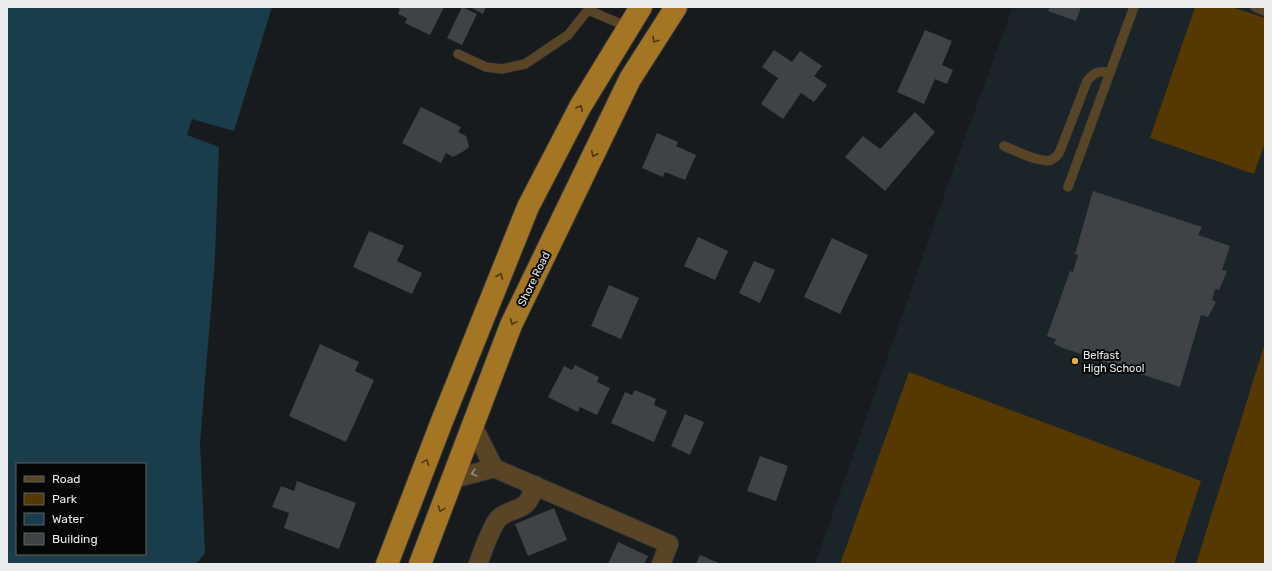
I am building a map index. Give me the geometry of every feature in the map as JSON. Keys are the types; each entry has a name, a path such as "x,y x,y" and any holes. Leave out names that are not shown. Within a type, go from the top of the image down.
{"highway":[{"path":"387,564 528,207 580,107 641,7"},
{"name":"Shore Road","path":"420,564 511,325 630,79 676,7"}],"street":[{"path":"473,426 494,468"},
{"path":"453,479 494,468 669,544 661,564"},
{"path":"478,564 494,524 499,518 509,512 524,506 530,498 535,485"}],"lane":[{"path":"1068,187 1134,7"},
{"path":"1255,7 1265,11"},
{"path":"458,54 486,67 502,69 524,64 568,35 588,10 628,27"},
{"path":"1004,146 1043,161 1056,157 1060,151 1087,81 1096,72 1102,71 1110,73"}],"shaded area":[{"name":"Belfast High School","path":"1013,7 1265,7 1265,564 815,564 957,159"}],"green space":[{"path":"1195,7 1232,7 1265,18 1265,143 1254,174 1150,138"},
{"path":"1265,343 1265,564 1196,564"},
{"path":"909,372 1201,481 1174,564 840,564"}],"water":[{"path":"7,7 272,7 234,131 192,119 187,135 219,147 215,259 200,442 205,553 196,564 7,564"}],"building":[{"path":"396,7 444,7 430,35 405,23 407,18 398,14 400,9"},
{"path":"462,7 477,14 462,45 447,38"},
{"path":"470,7 486,7 483,14"},
{"path":"1050,7 1081,7 1076,21 1048,11"},
{"path":"925,30 952,41 942,65 953,70 947,84 935,79 924,104 897,92"},
{"path":"774,50 792,62 800,51 822,66 814,76 827,85 814,102 801,93 783,119 761,104 778,78 762,67"},
{"path":"421,107 461,127 458,132 466,136 469,147 453,157 446,153 441,163 402,143"},
{"path":"915,112 935,132 885,191 845,157 863,136 880,149"},
{"path":"657,133 678,142 676,146 696,155 685,180 665,172 663,177 642,168"},
{"path":"1093,191 1202,227 1198,235 1230,246 1222,270 1227,271 1219,290 1215,289 1212,300 1216,302 1208,317 1201,315 1180,387 1063,348 1054,344 1056,339 1047,336 1070,271 1073,272 1078,255 1075,254"},
{"path":"369,231 404,246 397,261 422,273 412,294 353,267"},
{"path":"698,237 728,251 715,280 684,266"},
{"path":"832,238 868,255 840,314 804,297"},
{"path":"754,261 775,270 760,303 739,293"},
{"path":"609,285 639,298 621,339 591,326"},
{"path":"320,344 359,362 355,371 374,380 346,442 289,416"},
{"path":"575,365 599,377 597,382 610,388 597,415 580,407 578,412 548,397 564,366 572,370"},
{"path":"635,390 656,399 654,405 667,411 654,442 611,423 625,392 632,395"},
{"path":"685,414 704,422 690,455 671,446"},
{"path":"760,456 788,466 776,501 747,491"},
{"path":"297,481 356,503 339,549 284,528 289,513 272,507 281,486 294,491"},
{"path":"554,508 567,540 528,556 515,524"},
{"path":"618,542 648,556 644,564 608,564"},
{"path":"700,555 721,564 696,564"}],"place":[{"name":"Belfast High School","path":"1075,361"}]}
